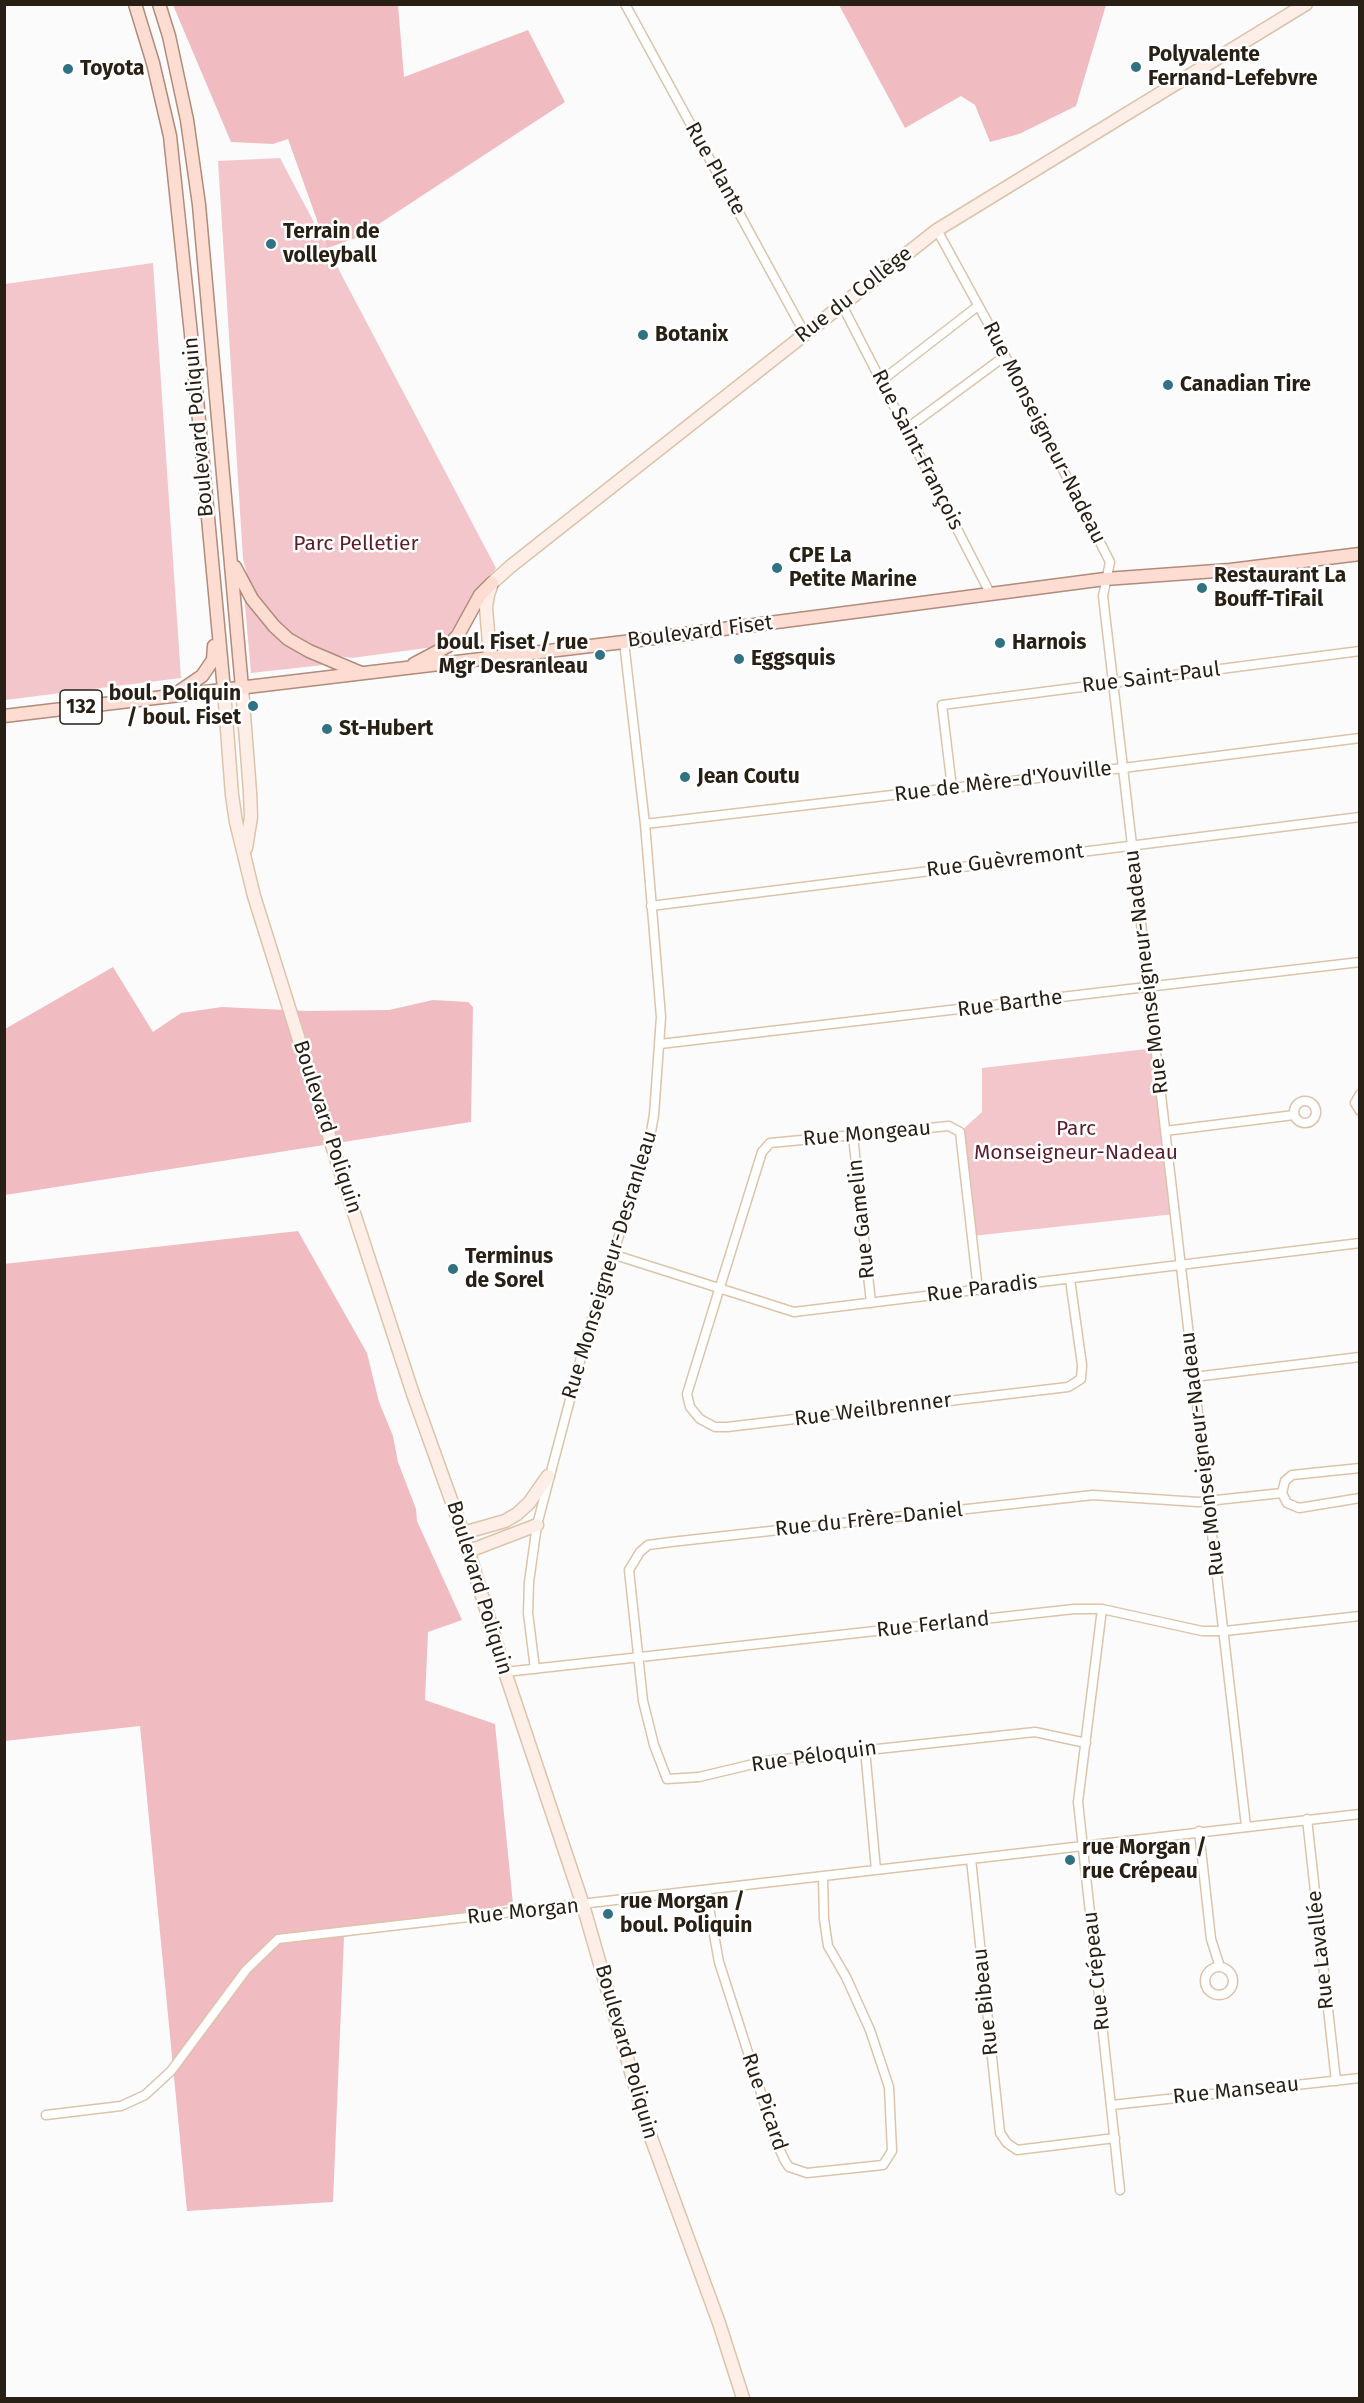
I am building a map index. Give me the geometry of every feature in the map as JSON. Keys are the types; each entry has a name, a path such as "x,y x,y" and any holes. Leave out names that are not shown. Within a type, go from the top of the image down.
{"main road":[{"name":"Boulevard Poliquin","path":"135,4 153,63 170,136 224,690"},
{"name":"Boulevard Poliquin","path":"159,4 169,36 186,120 199,204 242,688"},
{"name":"Boulevard Fiset","path":"4,716 624,642 1105,579 1230,570 1359,554"},
{"path":"232,562 252,599 288,639 309,651 363,674"},
{"path":"406,668 448,646 458,635 480,595 492,583"},
{"path":"175,694 202,676 213,660 217,615"}],"street":[{"name":"Rue Plante","path":"625,4 805,334"},
{"name":"Rue du Collège","path":"492,583 937,230 1306,4"},
{"name":"Rue Monseigneur-Nadeau","path":"937,230 1005,356 1110,561 1103,596 1246,1826"},
{"name":"Rue Saint-François","path":"842,305 991,595"},
{"path":"881,381 978,306"},
{"path":"906,429 1005,356"},
{"path":"490,657 486,607 492,583"},
{"name":"Rue Monseigneur-Desranleau","path":"535,1669 528,1613 529,1582 537,1526 548,1476 588,1331 649,1143 654,1115 660,1044 660,1008 645,824 624,642"},
{"name":"Rue Saint-Paul","path":"952,788 942,705 1359,651"},
{"name":"Boulevard Poliquin","path":"242,688 251,817 245,852"},
{"name":"Boulevard Poliquin","path":"224,690 236,822 258,907 340,1171 413,1394 469,1551 505,1672 583,1905 646,2124 719,2323 743,2398"},
{"name":"Rue de Mère-d'Youville","path":"645,824 1359,738"},
{"name":"Rue Guèvremont","path":"651,906 1359,817"},
{"name":"Rue Barthe","path":"660,1044 1359,962"},
{"path":"1359,1094 1355,1103 1359,1111"},
{"path":"1165,1131 1294,1115"},
{"name":"Rue Mongeau","path":"718,1290 762,1152 770,1143 949,1126 960,1131 978,1290"},
{"name":"Rue Gamelin","path":"853,1136 871,1303"},
{"name":"Rue Paradis","path":"612,1254 718,1290 794,1312 1359,1244"},
{"name":"Rue Weilbrenner","path":"718,1290 687,1394 690,1407 700,1419 715,1427 726,1427 1068,1387 1081,1379 1082,1365 1070,1279"},
{"path":"1194,1377 1359,1357"},
{"path":"1359,1468 1292,1475 1285,1481 1282,1493 1287,1503 1299,1508 1359,1498"},
{"path":"463,1533 505,1521 529,1503 548,1476"},
{"name":"Rue du Frère-Daniel","path":"637,1657 629,1570 640,1552 648,1545 1093,1495 1145,1500 1208,1501 1282,1493"},
{"path":"505,1521 537,1526"},
{"path":"469,1551 537,1526"},
{"name":"Rue Ferland","path":"505,1672 1074,1609 1102,1610 1202,1631 1225,1631 1359,1616"},
{"name":"Rue Crépeau","path":"1102,1610 1078,1802 1120,2190"},
{"name":"Rue Péloquin","path":"637,1657 644,1711 667,1779 688,1779 766,1761 1035,1731 1086,1743"},
{"path":"865,1749 876,1870"},
{"name":"Rue Morgan","path":"46,2115 121,2106 145,2095 171,2071 246,1970 278,1939 1359,1814"},
{"name":"Rue Lavallée","path":"1307,1819 1336,2081"},
{"path":"1199,1832 1211,1939 1220,1967"},
{"name":"Rue Bibeau","path":"971,1859 1000,2133 1007,2143 1017,2150 1115,2138"},
{"name":"Rue Picard","path":"706,1891 719,1962 778,2146 785,2161 789,2167 807,2173 883,2165 892,2151 890,2093 870,2030 828,1946 824,1919 823,1877"},
{"name":"Rue Manseau","path":"1112,2104 1359,2078"}],"green space":[{"name":"Parc Pelletier","path":"280,158 496,568 441,646 352,658 318,653 289,637 251,589 243,559 218,161"},
{"path":"153,263 181,678 5,700 5,284"},
{"path":"244,594 280,638 332,664 251,673"},
{"name":"Parc Monseigneur-Nadeau","path":"1155,1048 1175,1214 972,1236 960,1132 982,1112 982,1068"}],"shaded area":[{"path":"173,5 398,5 404,77 528,30 565,102 359,237 327,248 288,139 273,144 231,142"},
{"path":"839,5 1106,5 1076,106 1019,134 990,142 975,105 961,96 905,128"},
{"path":"113,967 153,1032 181,1013 222,1007 306,1011 389,1010 433,1000 468,1002 473,1007 471,1122 5,1195 5,1029"},
{"path":"298,1231 367,1353 379,1402 393,1436 398,1462 416,1509 417,1521 462,1620 428,1632 425,1700 495,1724 513,1904 344,1937 333,2202 187,2211 140,1726 5,1741 4,1264"}],"place":[{"name":"Polyvalente Fernand-Lefebvre","path":"1136,67"},
{"name":"Toyota","path":"68,69"},
{"name":"Terrain de volleyball","path":"271,244"},
{"name":"Botanix","path":"643,335"},
{"name":"Canadian Tire","path":"1168,385"},
{"name":"CPE La Petite Marine","path":"777,568"},
{"name":"Restaurant La Bouff-TiFail","path":"1202,588"},
{"name":"Harnois","path":"1000,643"},
{"name":"boul. Fiset / rue Mgr Desranleau","path":"600,655"},
{"name":"Eggsquis","path":"739,659"},
{"name":"boul. Poliquin / boul. Fiset","path":"253,706"},
{"name":"St-Hubert","path":"327,729"},
{"name":"Jean Coutu","path":"685,777"},
{"name":"Terminus de Sorel","path":"453,1269"},
{"name":"rue Morgan / rue Crépeau","path":"1070,1860"},
{"name":"rue Morgan / boul. Poliquin","path":"608,1914"}]}
